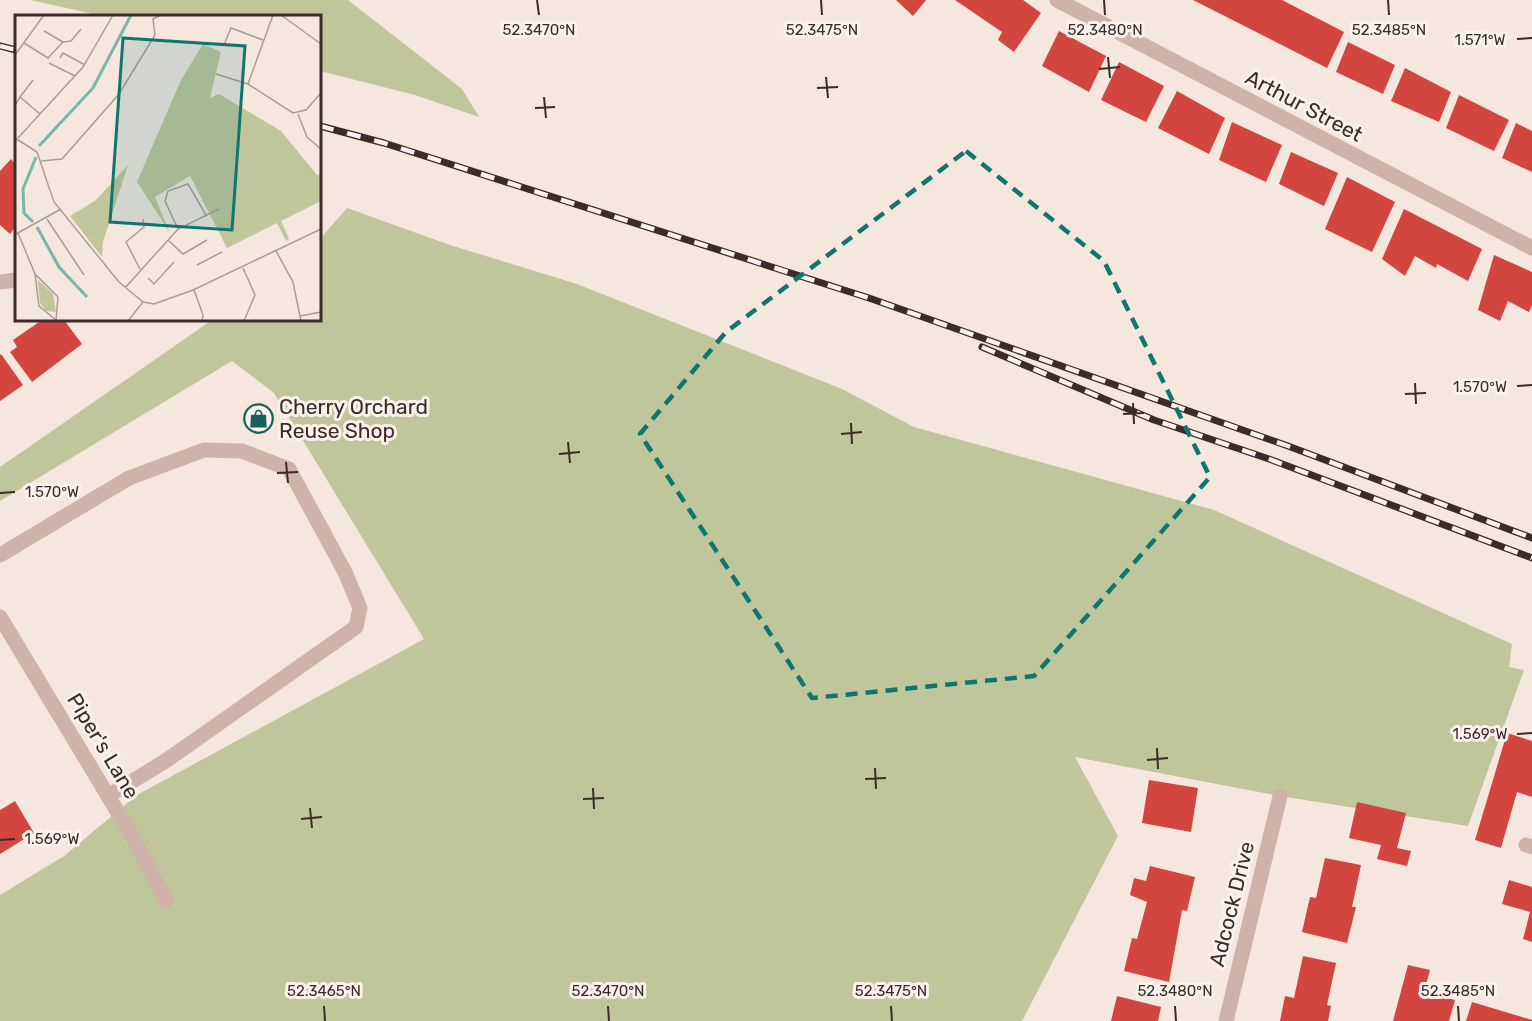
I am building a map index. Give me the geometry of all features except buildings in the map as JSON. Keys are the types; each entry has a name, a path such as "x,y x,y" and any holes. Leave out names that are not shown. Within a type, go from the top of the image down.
{"street":[{"name":"Arthur Street","path":"1057,0 1532,248"},
{"path":"0,282 15,280"},
{"path":"0,555 129,478 204,450 242,451 288,469 345,572 360,608 356,627 176,754 108,796"},
{"name":"Piper's Lane","path":"0,616 108,796 166,900"},
{"name":"Adcock Drive","path":"1226,1021 1280,796"}],"highlighted area":[{"path":"966,151 1104,261 1210,477 1034,676 812,698 640,434 726,332"}],"green space":[{"path":"30,0 348,0 462,89 479,117 415,95 321,71 321,15 98,15"},
{"path":"347,208 450,245 577,284 842,389 914,427 1214,510 1512,644 1509,667 1524,670 1468,826 1280,796 1075,757 1118,836 1022,1021 0,1021 0,895 64,856 137,795 424,639 274,393 232,361 0,501 0,467 211,321 321,321 321,238"}],"railway":[{"path":"0,46 15,50"},
{"path":"321,126 384,143 869,298 1288,446 1532,538"},
{"path":"982,347 1154,420 1269,459 1532,558"}],"place":[{"name":"Cherry Orchard Reuse Shop","path":"258,419"}]}
